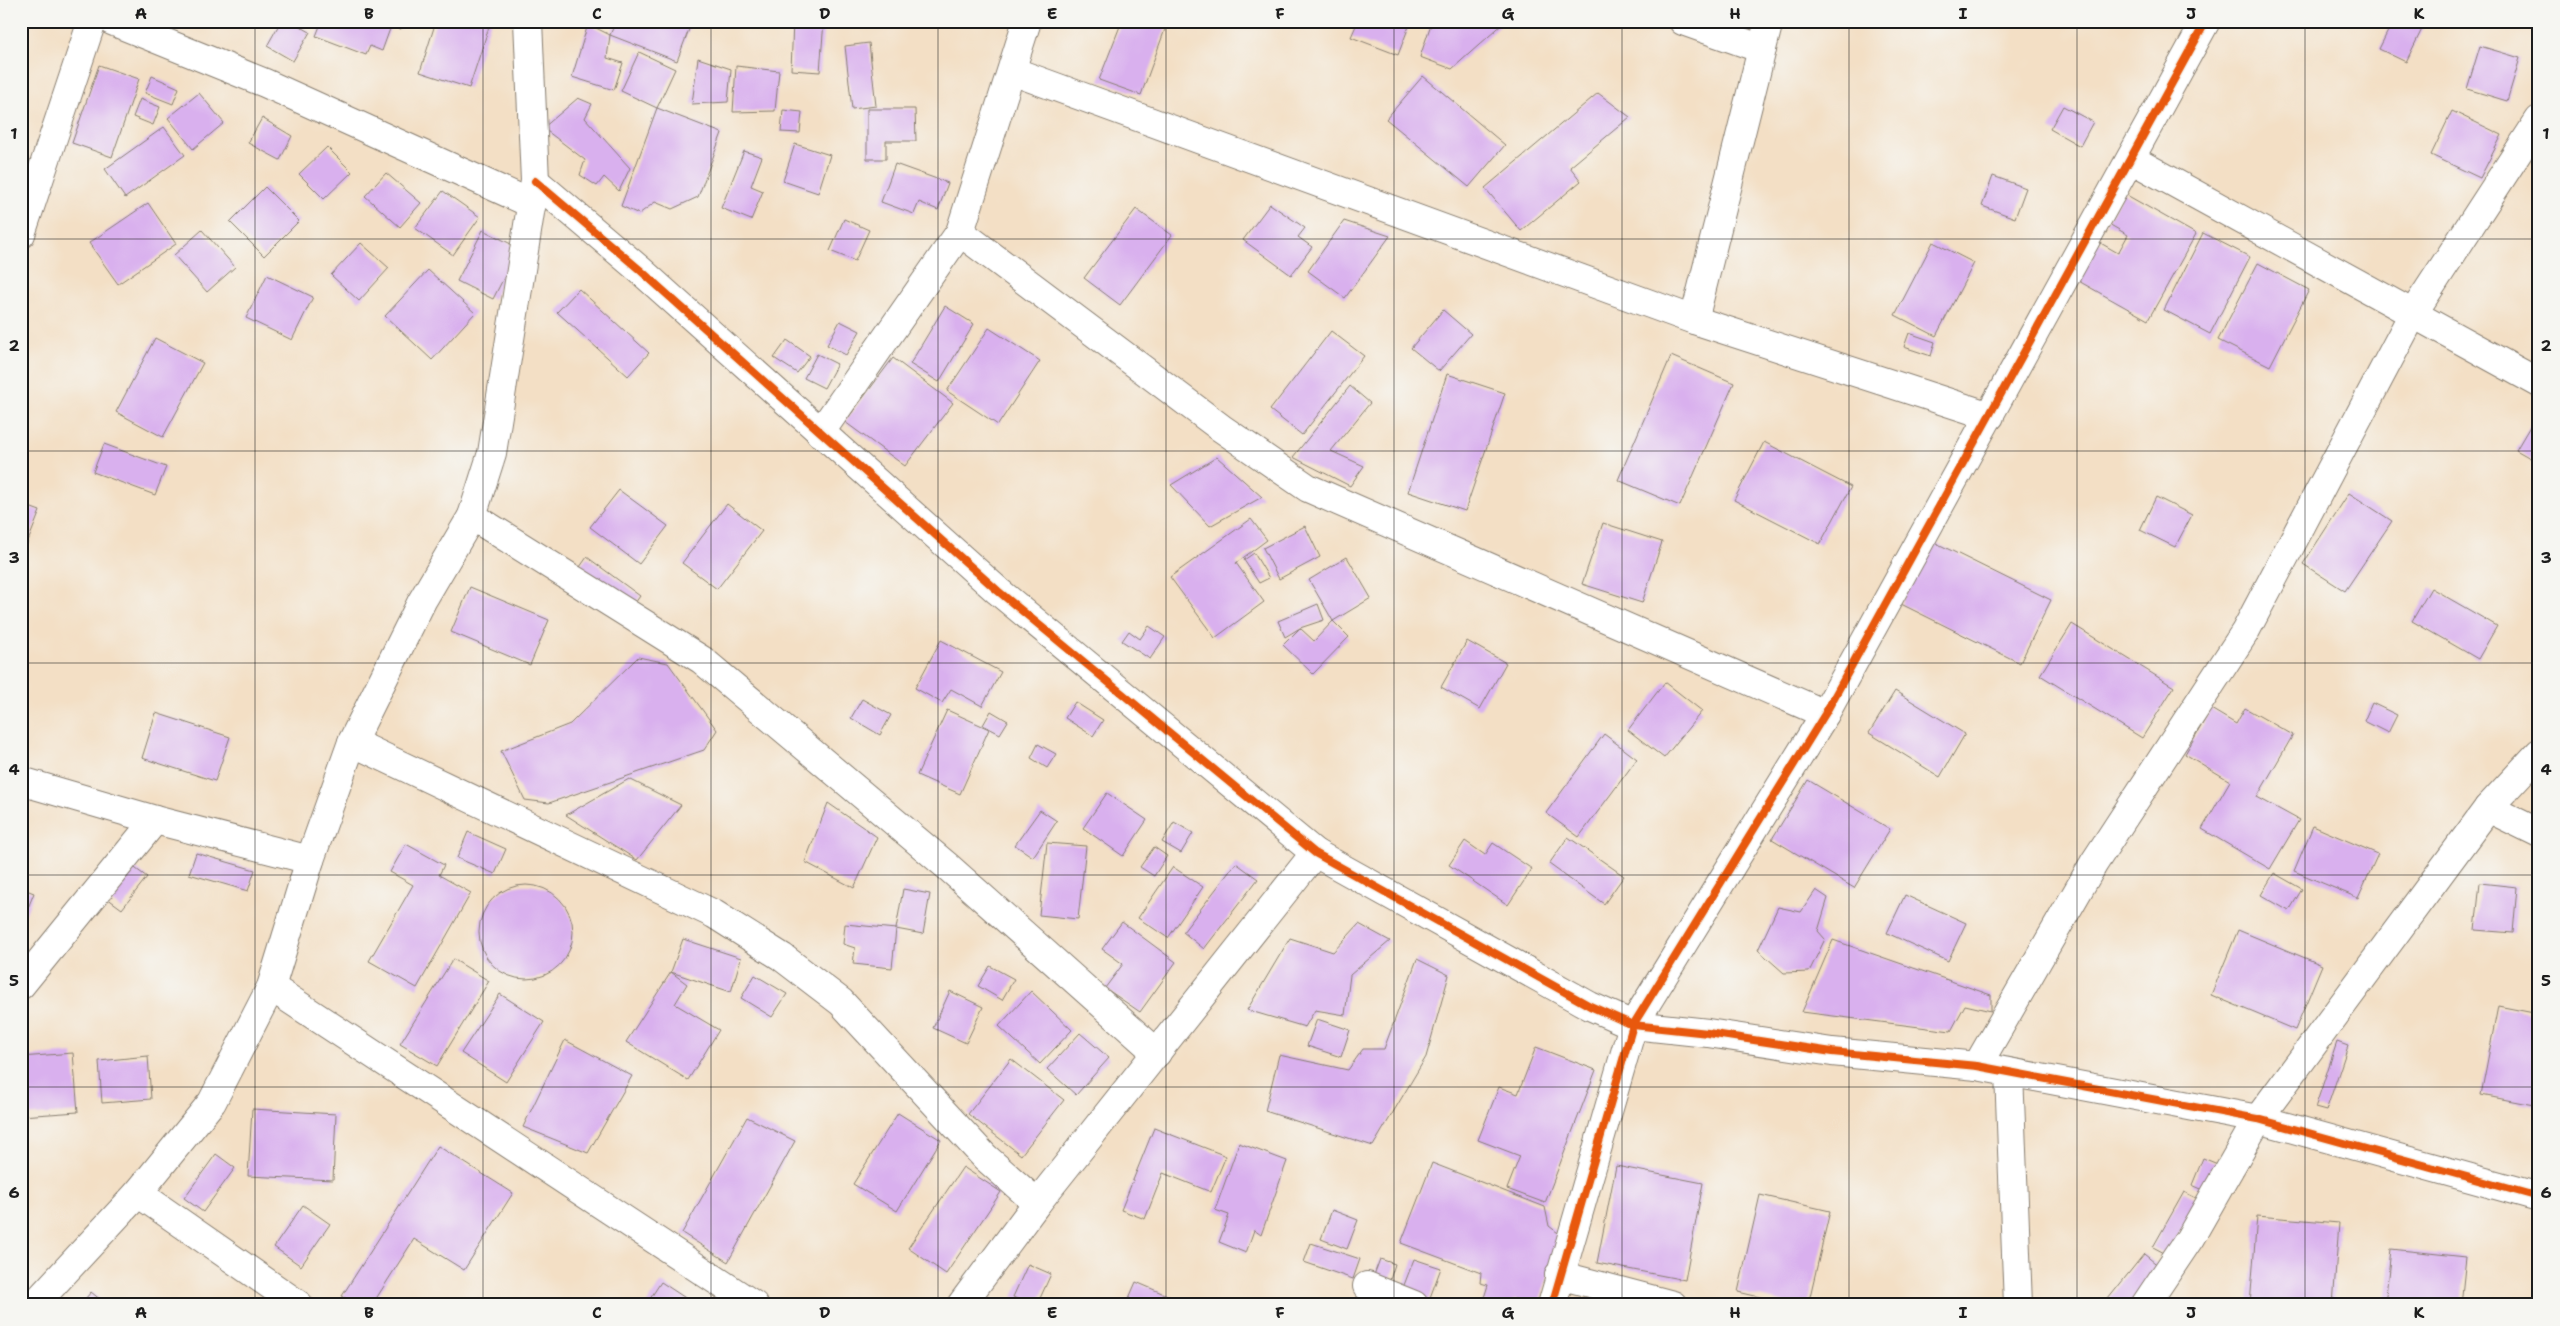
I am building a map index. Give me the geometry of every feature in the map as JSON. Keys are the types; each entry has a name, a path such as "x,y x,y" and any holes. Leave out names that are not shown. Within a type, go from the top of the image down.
{"street":[{"path":"21,234 92,21"},
{"path":"112,21 534,192 640,270 998,591 1314,853 1590,1006 1633,1025 1708,1033 1832,1052 1977,1066 2258,1118 2539,1197"},
{"path":"34,1305 138,1193 212,1102 271,987 310,860 352,742 422,601 472,516 492,453 534,192 528,21"},
{"path":"820,433 960,232 1027,21"},
{"path":"1683,21 1762,49"},
{"path":"1694,320 1770,21"},
{"path":"1552,1305 1633,1025 1825,714 2206,21"},
{"path":"1012,72 1694,320 1990,416"},
{"path":"1977,1066 2094,862 2245,632 2414,312 2539,120"},
{"path":"2131,159 2414,312 2539,383"},
{"path":"960,232 1213,422 1308,488 1825,714"},
{"path":"472,516 702,660 947,866 1157,1053"},
{"path":"352,742 714,914 782,957 841,1002 986,1157 1037,1203"},
{"path":"2145,1305 2190,1238 2258,1118 2488,808 2539,753"},
{"path":"21,781 155,820 310,860"},
{"path":"2488,808 2539,833"},
{"path":"21,985 155,820"},
{"path":"961,1305 1037,1203 1314,853"},
{"path":"271,987 754,1305"},
{"path":"2009,1073 2018,1305"},
{"path":"138,1193 299,1305"},
{"path":"1560,1275 1673,1305"},
{"path":"1367,1286 1414,1305"}],"building":[{"path":"281,21 291,21 310,32 293,61 267,46"},
{"path":"322,21 404,21 401,29 391,26 382,51 370,46 366,55 316,36"},
{"path":"436,21 491,21 469,88 420,72"},
{"path":"616,21 684,21 691,24 677,61 610,35"},
{"path":"793,21 824,21 820,72 791,70"},
{"path":"1122,21 1168,21 1141,95 1099,80"},
{"path":"1358,21 1411,21 1398,55 1351,37"},
{"path":"1432,21 1506,21 1452,69 1420,57"},
{"path":"2393,21 2411,21 2423,27 2406,62 2379,49"},
{"path":"588,24 610,35 607,58 623,63 614,90 572,77"},
{"path":"869,43 876,106 852,109 845,46"},
{"path":"2480,46 2520,58 2507,101 2467,89"},
{"path":"639,52 675,69 657,108 621,91"},
{"path":"698,58 731,69 728,102 692,104"},
{"path":"99,65 139,79 112,157 72,143"},
{"path":"736,66 779,71 775,111 733,112"},
{"path":"152,76 179,88 173,104 145,93"},
{"path":"1423,76 1505,145 1469,187 1386,119"},
{"path":"199,93 224,123 193,149 168,118"},
{"path":"1598,93 1630,117 1570,167 1581,181 1521,231 1485,188"},
{"path":"578,98 592,104 585,118 630,168 619,191 604,177 597,186 580,175 585,160 543,128"},
{"path":"140,99 160,107 153,125 133,117"},
{"path":"2063,106 2093,122 2080,146 2050,129"},
{"path":"657,108 722,133 698,197 672,209 655,202 639,214 621,206"},
{"path":"867,109 915,109 916,141 886,141 886,159 867,159"},
{"path":"783,110 802,112 800,133 781,132"},
{"path":"2452,111 2502,135 2480,178 2431,155"},
{"path":"262,118 292,136 280,160 248,143"},
{"path":"164,127 185,155 125,198 105,169"},
{"path":"795,144 830,155 818,193 783,181"},
{"path":"327,147 352,172 324,199 299,174"},
{"path":"744,151 762,157 751,186 763,191 751,220 721,208"},
{"path":"895,164 948,183 938,210 919,202 914,214 881,202"},
{"path":"386,173 421,203 400,227 365,196"},
{"path":"1993,176 2026,188 2015,218 1982,206"},
{"path":"265,187 299,221 264,256 230,222"},
{"path":"443,191 480,217 453,255 415,228"},
{"path":"2123,193 2196,234 2148,320 2075,279 2097,241 2118,253 2128,235 2107,223"},
{"path":"148,203 176,244 118,284 89,243"},
{"path":"1270,204 1305,228 1298,237 1312,247 1291,275 1243,240"},
{"path":"1136,209 1172,235 1120,305 1084,278"},
{"path":"844,219 869,230 855,261 830,251"},
{"path":"1344,221 1390,236 1345,298 1308,271"},
{"path":"202,230 235,267 207,292 174,255"},
{"path":"483,230 519,248 493,299 457,281"},
{"path":"2203,233 2250,257 2210,334 2164,310"},
{"path":"1933,242 1974,263 1936,336 1895,315"},
{"path":"361,243 389,268 359,301 331,275"},
{"path":"2258,263 2309,290 2270,366 2218,340"},
{"path":"428,270 475,313 432,360 385,316"},
{"path":"267,275 313,297 292,340 246,318"},
{"path":"579,289 649,353 628,376 557,312"},
{"path":"945,306 974,324 939,382 910,364"},
{"path":"1443,310 1471,334 1439,371 1411,348"},
{"path":"840,321 860,331 846,355 827,345"},
{"path":"989,328 1040,361 998,425 947,391"},
{"path":"1331,331 1364,356 1302,435 1270,410"},
{"path":"1909,333 1935,342 1931,356 1904,347"},
{"path":"155,338 203,363 163,437 116,412"},
{"path":"787,340 810,356 797,373 774,358"},
{"path":"817,354 837,364 824,388 804,378"},
{"path":"1671,356 1734,383 1680,506 1618,480"},
{"path":"893,358 953,403 905,466 845,422"},
{"path":"1447,374 1505,393 1465,511 1408,492"},
{"path":"1350,386 1370,403 1331,451 1364,466 1350,486 1293,457"},
{"path":"2539,411 2539,463 2516,450"},
{"path":"1764,442 1851,487 1820,544 1734,500"},
{"path":"104,444 166,467 155,495 93,472"},
{"path":"1217,457 1262,497 1210,526 1171,485"},
{"path":"619,490 668,526 639,564 590,527"},
{"path":"2349,493 2392,521 2345,591 2303,564"},
{"path":"2156,497 2192,515 2175,547 2140,530"},
{"path":"21,504 40,511 21,559"},
{"path":"727,504 762,531 717,589 682,563"},
{"path":"1251,519 1267,540 1236,563 1264,602 1215,638 1170,577"},
{"path":"1603,523 1662,542 1642,603 1582,584"},
{"path":"1305,526 1320,557 1279,579 1263,548"},
{"path":"1932,541 2051,600 2020,663 1901,604"},
{"path":"1254,553 1269,578 1259,583 1244,560"},
{"path":"587,557 640,596 633,606 580,567"},
{"path":"1347,557 1371,598 1333,621 1309,580"},
{"path":"470,587 549,620 530,665 451,632"},
{"path":"2431,588 2497,626 2478,659 2412,621"},
{"path":"1318,604 1324,620 1300,628 1285,637 1278,621"},
{"path":"1333,621 1349,637 1313,674 1283,645 1300,628 1314,641"},
{"path":"2072,624 2174,687 2142,738 2040,675"},
{"path":"1149,626 1165,637 1150,659 1122,641 1129,631 1140,639"},
{"path":"941,640 1001,672 982,706 951,689 942,703 915,688"},
{"path":"1467,641 1506,663 1480,709 1441,687"},
{"path":"638,657 668,663 717,730 704,750 549,803 525,800 501,751 570,724"},
{"path":"1665,682 1702,711 1664,758 1628,730"},
{"path":"1895,691 1965,734 1940,777 1869,733"},
{"path":"862,699 891,715 880,735 851,718"},
{"path":"1075,702 1103,720 1093,736 1065,718"},
{"path":"2372,703 2397,715 2388,733 2364,721"},
{"path":"2245,708 2293,735 2257,797 2299,820 2270,869 2202,829 2230,781 2185,754 2211,709 2236,724"},
{"path":"947,710 989,729 960,794 917,775"},
{"path":"991,711 1008,721 1000,734 983,725"},
{"path":"156,713 230,737 215,781 142,758"},
{"path":"1604,734 1637,759 1579,837 1546,813"},
{"path":"1038,744 1056,754 1047,768 1031,758"},
{"path":"629,779 681,805 637,860 566,815"},
{"path":"1808,780 1890,829 1854,888 1772,839"},
{"path":"1107,793 1147,820 1123,856 1083,828"},
{"path":"828,803 877,837 854,888 805,862"},
{"path":"1040,810 1057,821 1033,857 1015,845"},
{"path":"1174,822 1193,833 1181,853 1162,842"},
{"path":"2313,826 2378,854 2358,898 2294,871"},
{"path":"468,832 506,849 495,874 457,858"},
{"path":"1568,837 1624,876 1604,904 1549,864"},
{"path":"1465,841 1485,855 1493,843 1532,869 1508,905 1449,865"},
{"path":"1047,843 1086,846 1078,919 1039,915"},
{"path":"406,844 444,865 439,875 471,893 417,988 369,961 413,885 390,872"},
{"path":"1154,847 1167,856 1154,876 1140,867"},
{"path":"196,853 255,870 248,891 189,874"},
{"path":"1236,863 1258,879 1204,949 1183,932"},
{"path":"132,866 147,877 122,909 107,898"},
{"path":"1173,867 1203,887 1168,938 1138,918"},
{"path":"2274,873 2302,889 2289,911 2261,895"},
{"path":"2480,883 2517,887 2513,933 2475,930"},
{"path":"526,885 544,889 559,899 569,914 573,932 569,950 559,965 544,975 526,979 508,975 493,965 483,950 479,932 483,914 493,899 508,889"},
{"path":"21,888 34,893 21,925"},
{"path":"903,889 930,894 923,934 896,929"},
{"path":"1816,890 1828,898 1818,931 1825,939 1809,972 1784,973 1758,950 1778,907 1801,912"},
{"path":"1905,895 1966,923 1948,961 1887,933"},
{"path":"1122,922 1176,962 1140,1012 1105,988 1123,964 1102,949"},
{"path":"845,924 896,929 892,968 853,964 855,948 843,944"},
{"path":"1359,924 1390,941 1350,975 1345,1015 1315,1010 1305,1027 1247,1010 1290,938 1333,952"},
{"path":"2238,930 2322,965 2295,1030 2211,995"},
{"path":"683,939 741,958 731,992 671,972"},
{"path":"1833,940 1991,995 1991,1011 1965,1005 1951,1031 1802,1012"},
{"path":"453,959 489,981 437,1066 400,1044"},
{"path":"1417,959 1449,975 1426,1057 1373,1146 1265,1111 1279,1055 1348,1070 1363,1049 1384,1049"},
{"path":"990,966 1014,979 1002,1000 978,986"},
{"path":"671,972 687,984 675,1004 719,1030 688,1080 626,1042"},
{"path":"755,975 787,994 772,1017 741,998"},
{"path":"950,991 983,1007 966,1043 933,1028"},
{"path":"1031,991 1072,1030 1040,1064 999,1026"},
{"path":"500,994 544,1022 506,1082 461,1053"},
{"path":"2498,1006 2539,1014 2539,1106 2481,1095"},
{"path":"1317,1019 1350,1030 1341,1057 1307,1046"},
{"path":"1080,1033 1109,1058 1076,1095 1047,1069"},
{"path":"565,1040 632,1076 588,1153 523,1127"},
{"path":"2337,1042 2348,1046 2326,1111 2315,1108"},
{"path":"1536,1047 1596,1070 1545,1203 1507,1189 1520,1156 1478,1140 1499,1087 1518,1094"},
{"path":"73,1053 78,1112 21,1116 21,1057"},
{"path":"148,1056 151,1099 102,1103 99,1061"},
{"path":"1011,1059 1064,1100 1021,1155 968,1114"},
{"path":"252,1109 336,1114 333,1180 248,1176"},
{"path":"898,1113 941,1140 897,1211 853,1184"},
{"path":"747,1117 795,1141 728,1262 682,1233"},
{"path":"1154,1128 1226,1156 1211,1192 1163,1173 1145,1219 1121,1210"},
{"path":"1239,1143 1287,1161 1261,1235 1254,1230 1246,1253 1219,1242 1229,1215 1215,1210"},
{"path":"438,1146 513,1193 464,1270 414,1239 372,1305 356,1305 342,1296"},
{"path":"216,1154 235,1168 203,1212 184,1198"},
{"path":"2203,1158 2220,1165 2208,1192 2192,1185"},
{"path":"1432,1163 1545,1207 1549,1226 1562,1236 1538,1305 1514,1299 1511,1305 1495,1305 1483,1301 1488,1285 1480,1283 1481,1273 1401,1243"},
{"path":"1616,1166 1703,1183 1685,1280 1597,1263"},
{"path":"963,1167 1001,1192 946,1274 908,1248"},
{"path":"2184,1192 2198,1199 2168,1255 2153,1247"},
{"path":"1760,1195 1830,1211 1808,1305 1794,1305 1738,1292"},
{"path":"303,1205 330,1224 301,1266 274,1247"},
{"path":"1332,1210 1358,1220 1347,1249 1321,1239"},
{"path":"2257,1216 2339,1223 2333,1305 2250,1305"},
{"path":"1311,1243 1360,1259 1353,1279 1304,1262"},
{"path":"2391,1249 2466,1257 2461,1305 2385,1305"},
{"path":"2144,1254 2160,1267 2130,1305 2116,1305 2108,1299"},
{"path":"1380,1259 1395,1264 1387,1289 1371,1283"},
{"path":"1414,1259 1441,1268 1428,1303 1401,1293"},
{"path":"1028,1264 1051,1274 1037,1305 1030,1305 1013,1297"},
{"path":"661,1282 696,1305 646,1305"},
{"path":"1136,1282 1183,1302 1183,1305 1126,1305"},
{"path":"91,1292 107,1305 80,1305"}],"cycle path":[{"path":"1552,1305 1633,1025 1825,714 2206,21"},
{"path":"535,181 640,270 998,591 1315,853 1590,1006 1633,1025 1708,1033 1832,1052 1977,1066 2258,1119 2539,1197"}]}
